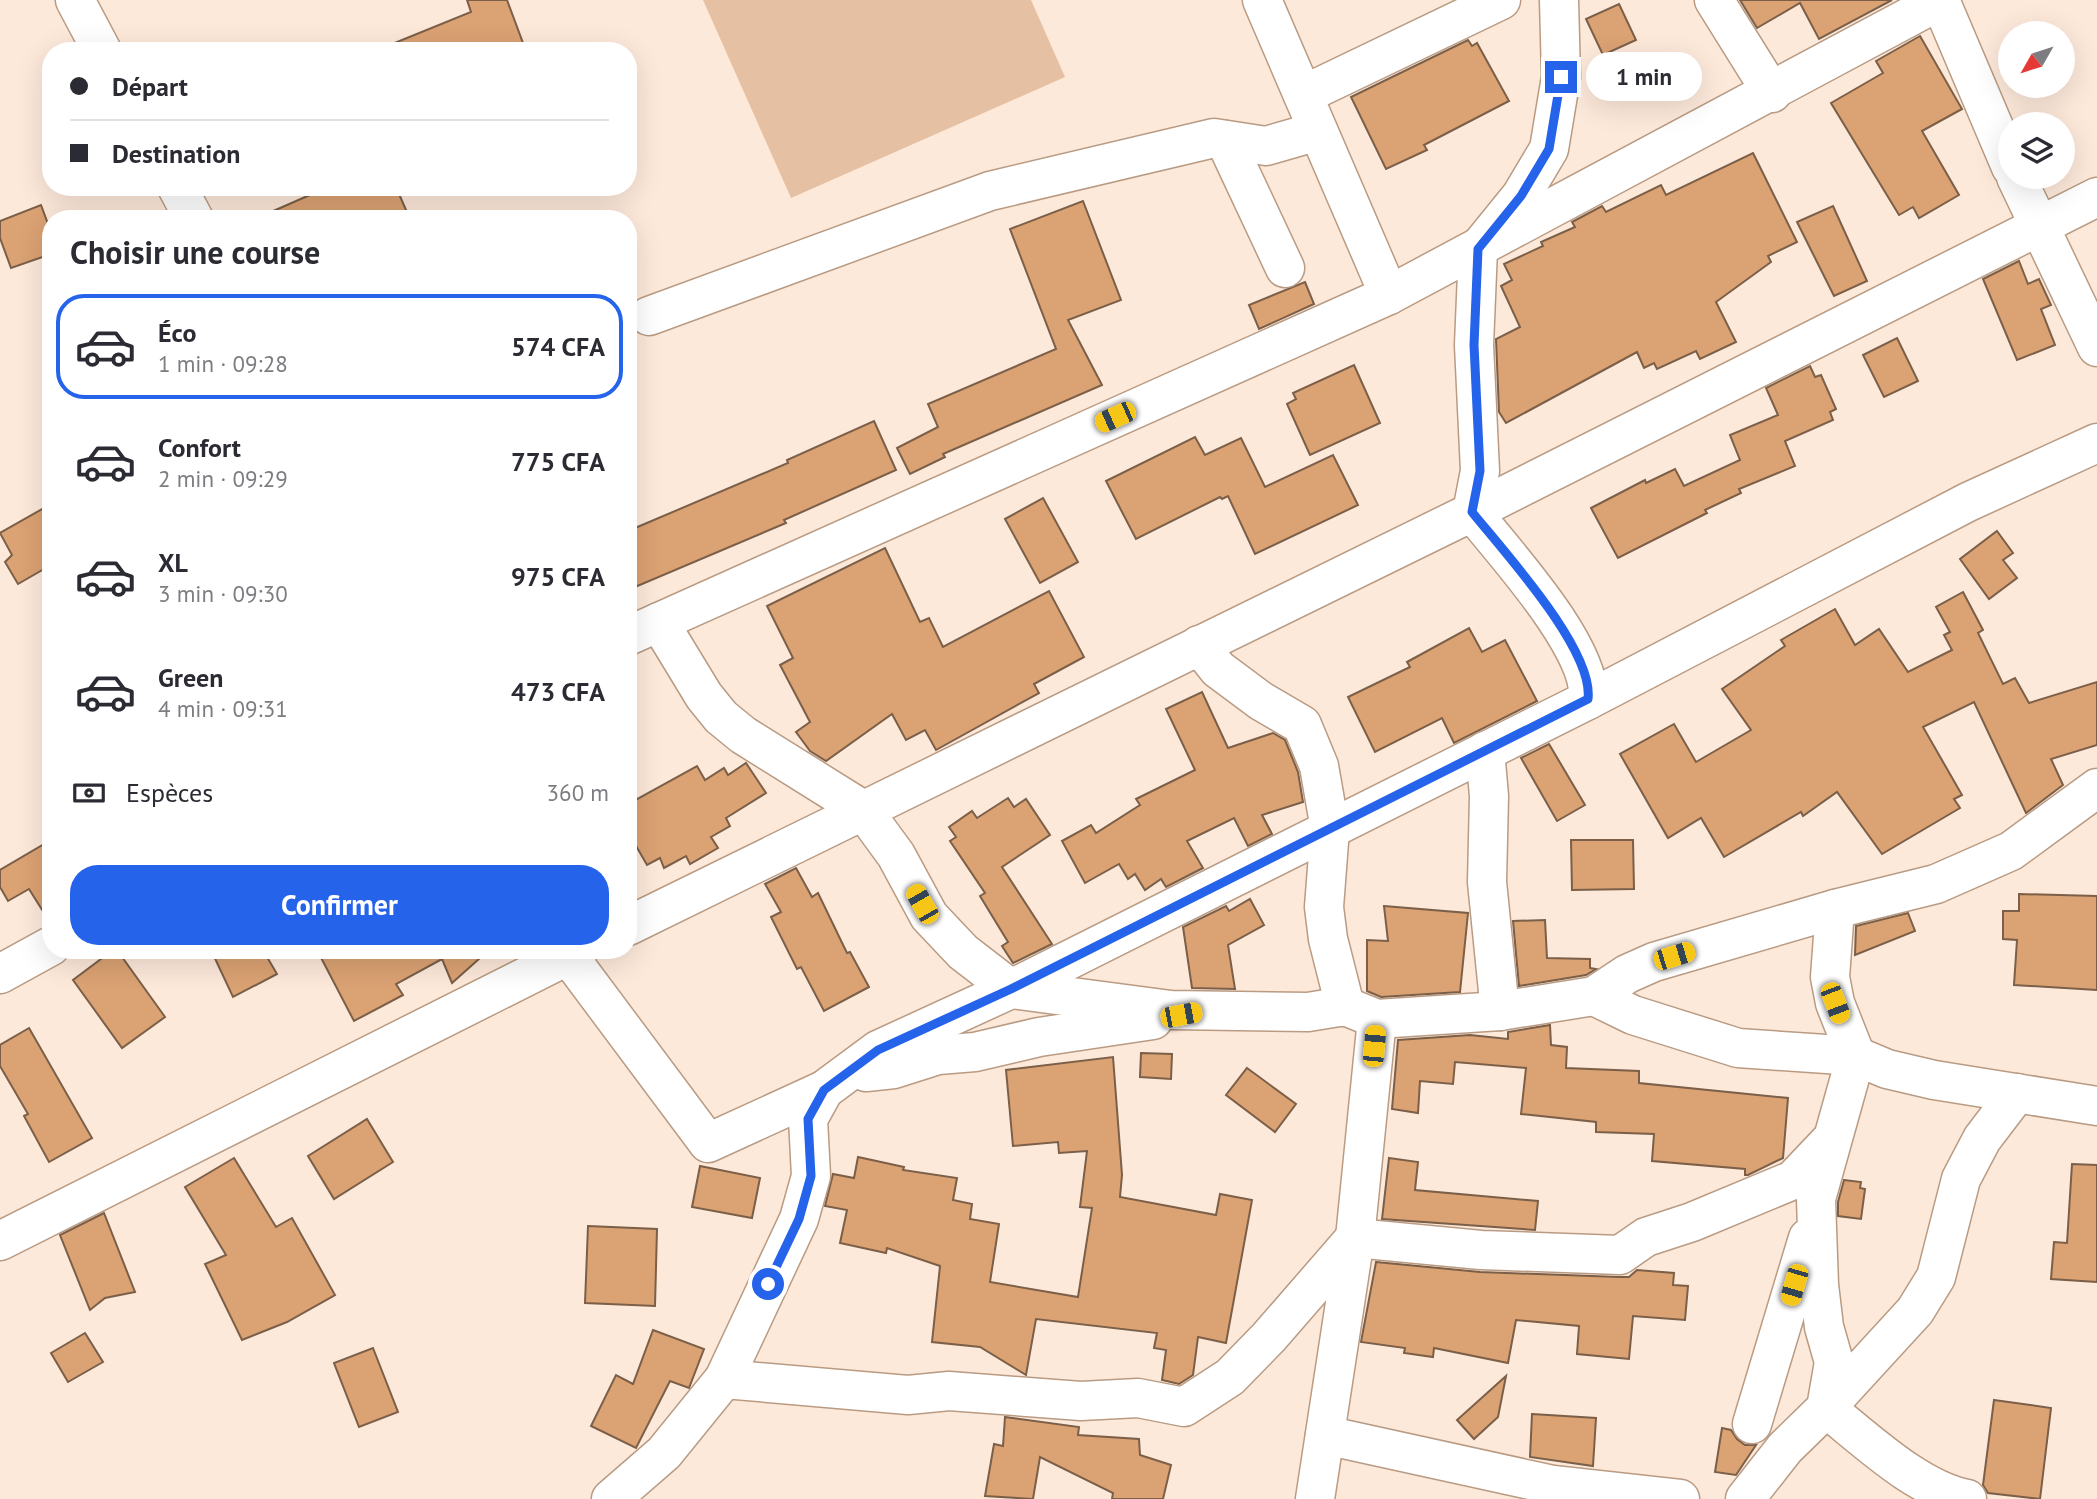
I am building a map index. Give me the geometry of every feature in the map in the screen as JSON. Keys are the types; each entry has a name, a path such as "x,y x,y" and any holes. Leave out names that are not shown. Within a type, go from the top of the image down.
{"street":[{"path":"75,0 97,42"},
{"path":"1262,0 1389,295"},
{"path":"1303,95 1501,0"},
{"path":"1559,0 1561,77 1549,149 1521,196 1478,249 1474,345 1480,471 1472,512 1549,609 1579,655 1590,684 1588,699"},
{"path":"1714,0 1772,93"},
{"path":"1998,136 1940,0 1772,93 1596,182 1478,249 1389,295 643,629 721,717 743,735 863,810 896,855 929,916 963,952 1011,989 1171,1010 1500,1011 1594,996 1627,974 1654,962 1835,909 1936,884 2011,851 2097,788"},
{"path":"649,316 990,191 1213,138 1266,146 1318,131"},
{"path":"1226,140 1285,268"},
{"path":"2022,189 2097,347"},
{"path":"637,922 1472,512 2097,197"},
{"path":"575,959 708,1143 835,1081 878,1050 1011,989 1330,829 1968,502 2097,443"},
{"path":"1199,645 1219,670 1261,701 1302,725 1319,766 1330,829 1324,907 1328,939 1361,1012 1355,1238 1315,1499"},
{"path":"1485,751 1489,796 1487,882 1500,1011"},
{"path":"1826,1408 1835,1362 1822,1306 1816,1199 1856,1056 1835,1003 1830,977 1835,909"},
{"path":"0,974 42,951"},
{"path":"0,1241 556,959"},
{"path":"1594,996 1633,1015 1738,1048 1856,1056 1888,1069 1934,1080 2097,1106"},
{"path":"611,1499 664,1453 723,1379 799,1219 811,1176 808,1119 835,1081 894,1069 938,1055 975,1052 1039,1037 1208,1010"},
{"path":"1745,1499 1785,1448 1891,1340 1915,1311 1936,1277 1961,1179 1982,1139 2017,1093"},
{"path":"1355,1238 1495,1251 1620,1255 1646,1237 1692,1222 1793,1180 1832,1139"},
{"path":"1752,1424 1817,1210"},
{"path":"723,1379 908,1395 949,1391 1081,1401 1138,1398 1184,1407 1238,1369 1355,1238"},
{"path":"1826,1408 1887,1457 1948,1496 1967,1499"},
{"path":"1325,1435 1553,1485 1679,1499"}],"shaded area":[{"path":"703,0 1031,0 1065,77 791,198"}],"building":[{"path":"467,0 507,0 523,42 397,42 471,12"},
{"path":"1740,0 1892,0 1819,39 1800,3 1757,28"},
{"path":"1619,4 1636,40 1603,55 1586,19"},
{"path":"1920,36 1962,109 1922,131 1959,195 1919,218 1913,207 1899,215 1831,103 1883,73 1876,61"},
{"path":"1468,40 1472,46 1477,43 1509,101 1424,145 1427,150 1386,169 1351,97"},
{"path":"1753,153 1797,242 1768,256 1771,262 1716,302 1736,342 1700,359 1696,351 1657,369 1654,363 1644,368 1637,352 1506,423 1499,412 1496,339 1520,327 1501,286 1512,280 1504,264 1543,246 1541,242 1575,227 1572,222 1602,206 1606,212 1661,185 1666,195"},
{"path":"307,196 400,196 406,210 276,210"},
{"path":"1083,201 1121,300 1068,320 1102,385 943,454 945,457 910,474 897,448 938,427 928,404 1056,349 1010,229"},
{"path":"41,205 42,257 11,268 0,238 0,221"},
{"path":"1833,206 1867,281 1834,296 1797,222"},
{"path":"2019,261 2028,284 2039,279 2051,305 2041,309 2055,345 2017,360 1983,279"},
{"path":"1305,282 1314,304 1259,329 1249,305"},
{"path":"1897,338 1918,381 1884,397 1863,355"},
{"path":"1354,365 1380,423 1310,455 1287,404 1296,399 1293,393"},
{"path":"1810,366 1815,377 1821,375 1836,409 1830,412 1833,420 1785,441 1795,466 1739,489 1741,493 1705,510 1707,513 1618,558 1591,508 1645,480 1646,483 1675,469 1684,486 1740,460 1730,435 1778,415 1766,388"},
{"path":"874,421 896,470 784,520 786,523 637,586 637,527 788,463 787,460"},
{"path":"1195,437 1205,455 1241,438 1265,487 1333,455 1358,505 1255,554 1228,496 1222,499 1220,497 1136,539 1106,481"},
{"path":"1043,498 1078,562 1040,583 1005,519"},
{"path":"42,509 42,570 18,584 5,562 12,555 0,533"},
{"path":"1997,531 2013,553 2003,560 2017,578 1989,599 1960,559"},
{"path":"885,548 920,622 929,618 943,647 1049,591 1084,657 1034,684 1039,693 936,750 925,730 906,740 892,714 826,761 810,751 796,732 810,722 780,665 793,658 767,606"},
{"path":"1963,592 1983,630 1978,633 2003,684 2015,678 2029,703 2097,682 2097,745 2051,759 2063,785 2026,813 1974,702 1923,727 1962,795 1954,799 1960,808 1882,854 1837,792 1803,816 1801,812 1724,857 1701,818 1668,838 1620,754 1674,724 1696,762 1751,730 1722,689 1785,646 1781,640 1835,609 1855,645 1879,629 1908,672 1952,650 1944,635 1950,632 1936,607"},
{"path":"1469,628 1482,652 1505,640 1537,701 1454,743 1442,718 1375,752 1348,697 1410,667 1407,662"},
{"path":"1202,692 1228,748 1273,733 1285,740 1298,772 1303,802 1262,815 1272,834 1248,846 1234,818 1187,841 1203,868 1166,887 1161,879 1145,890 1135,874 1128,879 1119,864 1085,883 1062,841 1091,825 1096,833 1140,805 1136,799 1195,770 1166,709"},
{"path":"1549,744 1585,805 1557,821 1521,758"},
{"path":"746,763 766,793 726,818 730,826 711,837 718,848 690,864 686,856 664,868 660,858 647,865 637,848 637,799 697,766 705,780 724,768 728,775"},
{"path":"1008,798 1014,807 1026,799 1050,835 1002,867 1052,944 1013,963 1002,946 1008,942 980,896 985,893 950,841 956,837 949,827 972,811 977,818"},
{"path":"1571,840 1633,840 1634,889 1572,890"},
{"path":"42,845 42,910 29,889 8,901 0,887 0,870"},
{"path":"796,868 812,897 818,893 847,953 850,952 869,987 824,1011 801,967 797,969 771,917 781,912 765,884"},
{"path":"2019,894 2097,896 2097,990 2014,985 2017,940 2003,939 2003,911 2019,911"},
{"path":"1250,899 1264,925 1228,945 1235,989 1192,988 1183,927 1226,906 1229,911"},
{"path":"1384,906 1468,913 1460,992 1381,997 1367,991 1367,940 1388,941"},
{"path":"1908,913 1915,931 1855,955 1856,926"},
{"path":"1545,920 1547,958 1590,959 1590,968 1596,969 1586,975 1519,986 1513,921"},
{"path":"101,959 123,959 165,1017 122,1048 73,980"},
{"path":"215,959 268,959 277,974 233,997"},
{"path":"322,959 442,959 396,984 403,995 354,1021"},
{"path":"442,959 479,959 452,983"},
{"path":"1550,1025 1551,1045 1567,1047 1566,1068 1639,1071 1639,1083 1788,1098 1783,1158 1748,1175 1745,1175 1745,1169 1652,1161 1654,1134 1596,1132 1596,1122 1521,1114 1526,1068 1455,1062 1453,1084 1420,1081 1418,1113 1392,1109 1398,1040 1470,1035 1508,1039 1508,1032"},
{"path":"29,1028 92,1138 49,1162 24,1116 28,1114 0,1066 0,1045"},
{"path":"1141,1053 1172,1054 1171,1079 1140,1077"},
{"path":"1113,1057 1122,1175 1120,1197 1216,1215 1220,1194 1252,1200 1226,1343 1198,1337 1193,1375 1179,1384 1162,1380 1166,1350 1154,1348 1157,1333 1036,1319 1026,1375 980,1347 932,1342 940,1266 887,1248 886,1253 840,1243 847,1210 825,1206 833,1174 854,1178 858,1157 904,1167 903,1170 957,1178 953,1200 972,1204 970,1219 999,1224 990,1282 1078,1297 1092,1208 1080,1207 1087,1151 1059,1153 1058,1142 1013,1146 1006,1070"},
{"path":"1247,1068 1296,1104 1275,1132 1226,1095"},
{"path":"367,1119 393,1162 334,1199 308,1156"},
{"path":"234,1158 276,1227 292,1218 335,1295 287,1322 242,1340 205,1264 226,1255 185,1187"},
{"path":"1389,1158 1418,1162 1415,1190 1538,1201 1535,1230 1382,1219"},
{"path":"2072,1164 2097,1165 2097,1282 2051,1279 2054,1242 2067,1243"},
{"path":"700,1166 760,1178 752,1218 692,1207"},
{"path":"1844,1180 1861,1182 1860,1188 1865,1189 1861,1219 1838,1216 1838,1202"},
{"path":"104,1213 135,1292 105,1298 90,1310 60,1235"},
{"path":"588,1226 657,1229 655,1306 585,1303"},
{"path":"1376,1262 1480,1272 1619,1277 1629,1277 1637,1270 1674,1273 1673,1285 1688,1286 1685,1320 1633,1316 1629,1359 1577,1354 1579,1326 1516,1320 1508,1363 1434,1348 1433,1357 1404,1353 1405,1348 1361,1342"},
{"path":"653,1330 704,1349 689,1388 670,1381 636,1448 591,1426 616,1375 633,1384"},
{"path":"85,1333 103,1362 68,1382 51,1353"},
{"path":"373,1348 398,1412 359,1427 334,1363"},
{"path":"1506,1376 1498,1417 1474,1439 1457,1420"},
{"path":"1994,1400 2051,1408 2040,1499 1988,1493 1983,1485"},
{"path":"1532,1414 1596,1418 1593,1466 1530,1457"},
{"path":"1005,1417 1079,1427 1078,1435 1139,1439 1140,1455 1171,1465 1163,1499 1112,1499 1113,1493 1040,1457 1033,1499 985,1496 994,1444 1003,1446"},
{"path":"1722,1428 1731,1430 1745,1445 1756,1445 1736,1475 1715,1472"}],"route":[{"path":"768,1284 799,1219 811,1176 808,1119 824,1090 878,1050 1011,989 1588,699 1590,684 1579,655 1549,609 1472,512 1480,471 1474,345 1478,249 1521,196 1549,149 1561,77"}]}
